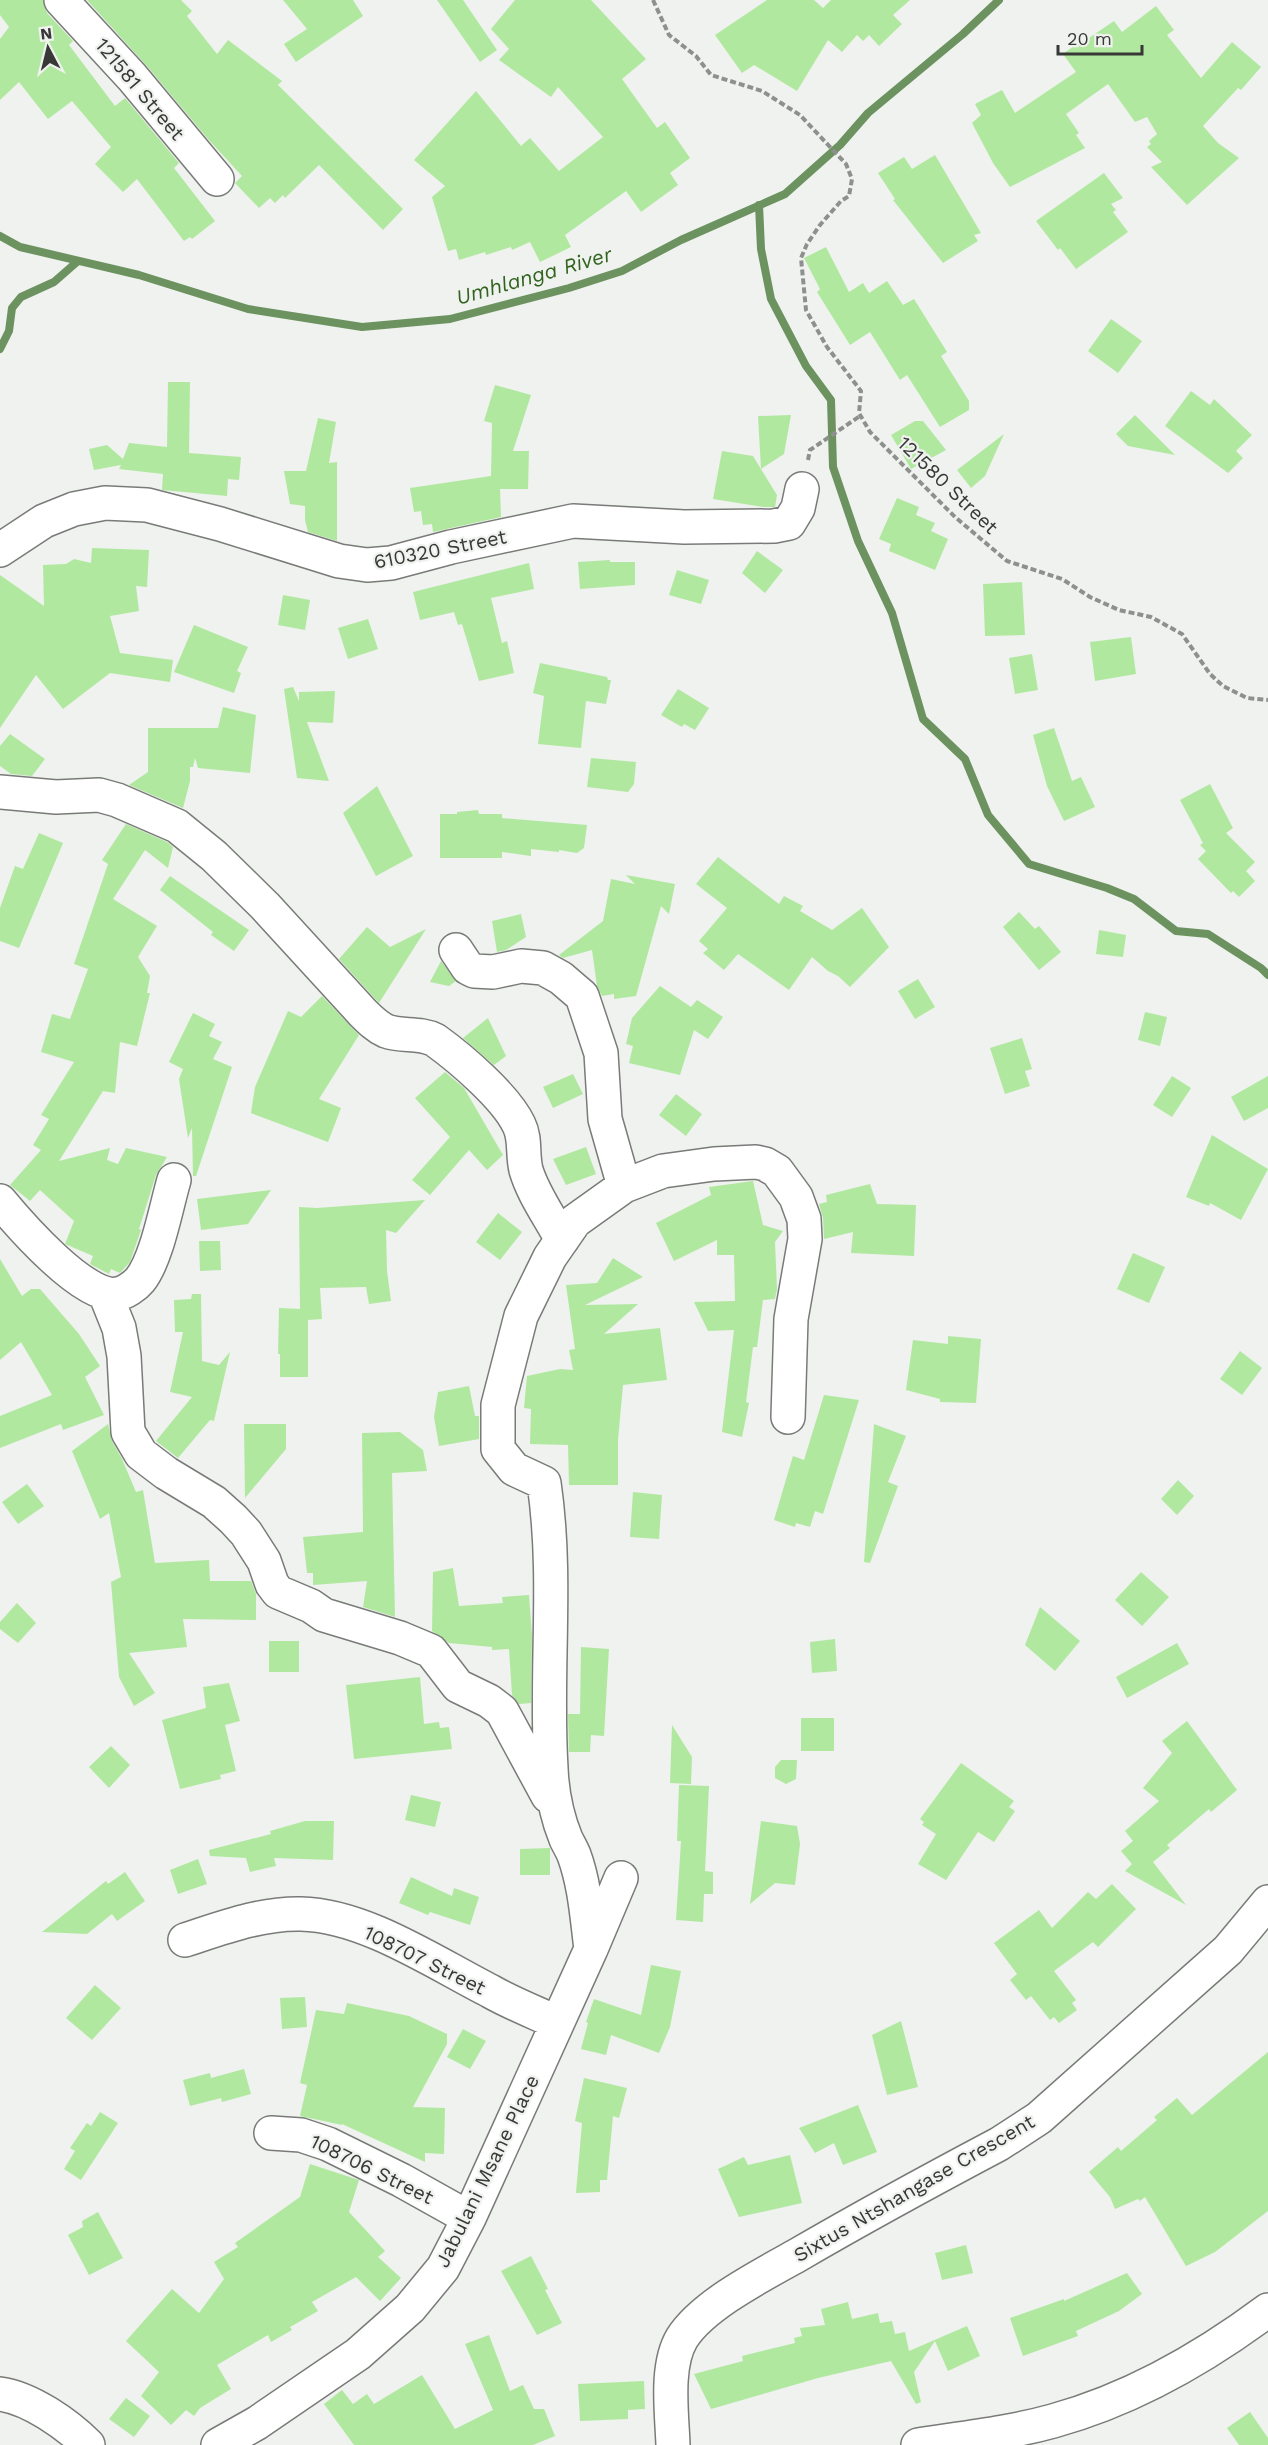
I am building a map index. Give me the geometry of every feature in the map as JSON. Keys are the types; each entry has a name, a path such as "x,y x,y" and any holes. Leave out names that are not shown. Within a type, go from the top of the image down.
{"street":[{"name":"121581 Street","path":"61,0 132,77 217,179"},
{"name":"610320 Street","path":"0,550 44,520 74,509 105,503 147,505 220,524 339,561 367,565 391,563 451,547 573,521 684,527 774,526 789,523 798,508 802,489"},
{"path":"0,792 56,797 99,795 117,800 177,826 214,856 266,906 375,1024 387,1031 426,1035 435,1040 490,1088 518,1122 524,1137 525,1167 562,1240"},
{"path":"456,950 468,968 474,971 493,972 521,966 543,968 561,978 582,996 601,1053 605,1119 624,1186"},
{"path":"558,1816 550,1767 552,1603 550,1525 544,1483 514,1469 498,1449 498,1405 521,1316 550,1257 574,1221 624,1186 663,1171 714,1164 756,1162 777,1171 789,1186 804,1219 805,1239 791,1320 788,1417"},
{"path":"0,1201 32,1240 68,1270 105,1293 117,1294 135,1286 149,1265 174,1180"},
{"path":"105,1293 119,1328 124,1356 128,1432 141,1454 166,1473 214,1502 233,1519 246,1533 264,1561 272,1584 278,1592 324,1615 400,1638 430,1651 458,1686 489,1701 502,1712 558,1816 574,1854 580,1877 591,1949"},
{"name":"Jabulani Msane Place","path":"218,2445 257,2423 358,2354 410,2307 443,2268 469,2217 621,1878"},
{"name":"Sixtus Ntshangase Crescent","path":"674,2445 670,2395 673,2364 682,2338 699,2319 743,2286 999,2144 1039,2118 1228,1950 1268,1902"},
{"name":"108707 Street","path":"185,1940 233,1924 274,1916 300,1914 324,1916 350,1923 399,1943 492,1993 556,2022"},
{"name":"108706 Street","path":"271,2133 301,2135 328,2145 401,2180 469,2217"},
{"path":"918,2445 1053,2421 1090,2408 1193,2359 1268,2310"},
{"path":"0,2394 45,2412 88,2445"}],"path":[{"path":"653,0 669,35 696,56 711,75 762,91 800,115 846,164 852,179 849,196 841,201 820,225 807,243 801,258 806,310 827,347 861,391 860,416 810,450"},
{"name":"121580 Street","path":"860,416 870,432 955,518 1007,561 1062,579 1090,597 1119,610 1151,617 1182,634 1210,674 1222,686 1248,698 1268,700"}],"building":[{"path":"0,0 43,0 47,13 73,41 69,45 115,106 125,98 179,163 174,168 215,221 192,239 190,237 184,241 137,179 123,192 95,164 111,147 72,101 48,119 19,82 0,100 0,39 9,27 0,15"},
{"path":"87,0 181,0 192,11 187,16 217,54 228,40 282,81 278,85 403,209 383,230 319,165 285,198 283,195 275,203 270,198 259,208 235,183 242,176"},
{"path":"283,0 353,0 363,16 296,62 284,44 307,29"},
{"path":"437,0 463,0 497,50 480,62"},
{"path":"515,0 591,0 646,59 622,79 657,128 665,122 690,158 670,173 678,185 641,212 626,191 565,235 571,247 540,262 530,242 512,250 511,247 459,260 456,249 448,251 432,197 445,186 414,160 476,91 521,146 530,138 559,171 603,137 558,87 551,97 499,60 509,49 491,29"},
{"path":"767,0 814,0 823,8 831,0 910,0 893,15 902,24 879,46 869,35 863,41 857,35 842,52 828,40 797,91 754,65 742,73 715,35"},
{"path":"1156,6 1174,30 1167,35 1201,78 1232,42 1261,67 1241,90 1238,88 1203,126 1218,143 1239,158 1187,205 1151,167 1162,162 1147,147 1151,144 1149,141 1157,134 1147,117 1135,122 1108,84 1066,114 1079,133 1076,135 1085,148 1010,187 993,163 972,123 981,115 975,104 1002,90 1015,113 1076,72 1063,54 1114,21 1122,32"},
{"path":"935,155 981,233 974,235 978,241 943,263 893,200 895,199 878,173 904,157 912,169"},
{"path":"1104,173 1123,198 1111,204 1116,210 1113,212 1128,232 1076,269 1036,221"},
{"path":"826,247 849,292 863,283 869,293 887,281 903,305 914,299 947,352 941,356 969,401 969,410 940,427 907,375 900,380 870,332 850,345 817,292 820,289 804,258"},
{"path":"1111,319 1142,341 1118,373 1088,351"},
{"path":"168,382 190,382 189,453 241,457 239,480 228,479 227,496 162,490 163,474 119,469 121,465 94,470 89,449 107,445 123,459 129,443 167,447"},
{"path":"495,385 531,395 513,451 529,451 528,489 500,489 501,517 433,532 432,524 423,525 421,511 414,512 410,488 491,476 492,423 484,421"},
{"path":"1191,391 1210,405 1214,399 1252,435 1236,451 1243,458 1228,473 1165,426"},
{"path":"791,415 784,454 761,469 758,416"},
{"path":"1135,415 1175,455 1128,446 1116,434"},
{"path":"318,418 336,422 329,463 337,462 337,541 308,532 305,506 290,504 284,471 306,471"},
{"path":"915,421 923,421 946,450 911,469 891,435"},
{"path":"1004,434 985,476 971,488 957,470"},
{"path":"722,451 753,456 777,495 775,507 713,499"},
{"path":"897,498 919,507 916,515 935,523 931,531 948,539 935,570 889,551 891,544 879,539"},
{"path":"92,548 149,550 147,587 136,586 139,611 110,616 120,653 173,660 170,682 110,673 63,709 36,675 0,728 0,575 44,606 43,565 66,564 74,559 91,563"},
{"path":"757,551 783,570 765,593 742,573"},
{"path":"610,560 610,562 635,562 635,585 580,589 578,562"},
{"path":"529,563 534,589 491,598 502,643 507,641 514,673 479,681 462,624 458,625 454,612 420,620 413,592"},
{"path":"677,570 709,580 701,604 669,595"},
{"path":"1022,582 1025,635 985,636 983,584"},
{"path":"283,595 310,600 305,630 278,625"},
{"path":"368,619 378,649 348,659 338,628"},
{"path":"194,625 248,647 237,671 241,673 234,693 174,672"},
{"path":"1131,637 1136,674 1095,681 1090,642"},
{"path":"1032,654 1038,690 1015,694 1009,658"},
{"path":"540,663 607,677 611,680 606,704 586,701 581,748 538,744 544,696 533,693"},
{"path":"293,687 299,701 299,692 335,691 333,723 307,722 329,781 297,778 284,689"},
{"path":"678,689 709,708 695,730 684,724 682,727 661,715"},
{"path":"223,707 256,715 250,773 198,768 195,758 193,767 190,767 190,781 183,808 129,785 148,772 148,728 218,728"},
{"path":"1054,728 1072,781 1081,777 1095,807 1064,821 1047,786 1033,735"},
{"path":"10,734 45,759 32,776 11,774 0,766 0,746"},
{"path":"591,758 636,762 634,784 628,792 587,787"},
{"path":"1210,784 1233,828 1226,833 1255,862 1246,871 1255,881 1239,897 1233,891 1231,893 1198,859 1206,851 1200,845 1203,843 1180,800"},
{"path":"377,786 413,856 376,876 343,813"},
{"path":"478,810 479,814 502,814 502,818 587,825 584,848 577,853 531,849 531,856 502,852 502,858 440,858 440,814"},
{"path":"126,824 167,842 173,847 168,868 145,850 113,899 157,926 138,957 150,976 147,993 150,993 137,1046 120,1042 115,1093 103,1091 59,1161 110,1148 107,1160 118,1164 126,1148 167,1157 156,1175 130,1262 120,1273 111,1269 109,1274 90,1264 93,1256 65,1244 74,1221 40,1190 30,1201 10,1185 41,1150 33,1145 49,1119 41,1115 74,1062 41,1052 52,1014 70,1019 88,969 74,964 108,864 102,860"},
{"path":"39,833 63,843 19,948 0,941 0,908 15,866 23,869"},
{"path":"718,857 779,904 784,896 803,906 800,911 832,930 862,908 889,947 850,987 812,957 789,990 738,954 724,970 703,953 708,949 699,941 727,908 696,884"},
{"path":"626,875 675,884 669,914 661,906 636,996 614,999 614,994 602,996 597,986 592,950 563,958 559,955 603,921 611,879 635,884"},
{"path":"170,876 249,930 234,951 211,935 213,932 160,890"},
{"path":"1019,912 1035,929 1039,926 1061,952 1039,970 1003,927"},
{"path":"521,914 526,937 506,950 497,952 492,921"},
{"path":"367,927 390,947 426,929 379,1003 339,959"},
{"path":"1099,930 1126,935 1123,957 1096,954"},
{"path":"441,961 456,981 449,986 430,982"},
{"path":"918,979 935,1007 915,1019 898,991"},
{"path":"660,986 691,1007 697,1000 723,1017 708,1039 694,1030 680,1075 629,1063 633,1046 626,1044 632,1018"},
{"path":"322,996 359,1035 319,1099 341,1108 328,1142 251,1113 255,1087 288,1011 301,1017"},
{"path":"1145,1012 1167,1017 1160,1046 1138,1040"},
{"path":"193,1013 215,1024 209,1036 222,1042 213,1059 232,1067 196,1176 193,1176 192,1128 188,1138 179,1079 183,1069 169,1062"},
{"path":"488,1018 506,1056 494,1065 463,1038"},
{"path":"1022,1038 1032,1069 1025,1071 1030,1086 1005,1094 990,1048"},
{"path":"445,1072 464,1088 503,1155 487,1170 469,1150 430,1195 412,1180 450,1137 415,1098"},
{"path":"573,1074 583,1094 553,1108 543,1087"},
{"path":"1172,1076 1191,1088 1172,1117 1153,1105"},
{"path":"1268,1076 1268,1108 1244,1121 1231,1097"},
{"path":"676,1094 702,1114 686,1136 659,1115"},
{"path":"1212,1135 1268,1169 1241,1220 1210,1203 1209,1206 1186,1197"},
{"path":"586,1147 596,1174 566,1185 553,1159"},
{"path":"753,1181 763,1225 783,1231 775,1242 777,1289 775,1299 763,1300 757,1347 753,1347 746,1402 749,1403 742,1437 722,1432 734,1330 708,1331 694,1302 735,1301 734,1255 717,1255 717,1240 674,1261 656,1223 711,1195 709,1187"},
{"path":"870,1184 877,1204 916,1205 914,1256 851,1253 853,1232 824,1239 823,1218 819,1204 827,1202 826,1195"},
{"path":"271,1190 248,1224 201,1230 197,1199"},
{"path":"425,1200 396,1233 386,1230 387,1271 391,1301 369,1304 366,1287 320,1288 322,1319 308,1320 308,1377 280,1377 279,1308 300,1309 299,1207 317,1208"},
{"path":"498,1213 522,1232 500,1260 476,1242"},
{"path":"199,1241 220,1241 221,1270 200,1271"},
{"path":"1133,1253 1165,1267 1149,1303 1117,1289"},
{"path":"613,1258 643,1277 585,1305 638,1304 604,1334 660,1328 667,1380 623,1385 618,1440 618,1485 569,1485 568,1445 530,1444 531,1409 524,1408 527,1376 560,1369 573,1370 569,1350 575,1349 566,1285 597,1283"},
{"path":"0,1259 22,1296 31,1289 40,1289 79,1334 100,1366 85,1377 104,1415 63,1430 61,1424 0,1448 0,1416 52,1395 21,1342 0,1360"},
{"path":"192,1294 201,1294 202,1361 219,1365 230,1352 214,1421 210,1420 178,1458 156,1441 192,1397 170,1392 183,1332 175,1332 174,1300 191,1299"},
{"path":"948,1336 981,1339 976,1403 940,1402 940,1399 906,1390 913,1340 948,1344"},
{"path":"1240,1351 1262,1368 1242,1395 1220,1379"},
{"path":"469,1386 475,1416 479,1416 479,1439 439,1446 434,1417 438,1392"},
{"path":"824,1395 859,1400 823,1514 815,1511 810,1527 796,1523 795,1527 774,1520 793,1456 804,1460"},
{"path":"108,1424 112,1441 136,1492 143,1490 155,1563 209,1560 210,1581 251,1581 256,1594 256,1620 183,1619 187,1647 129,1653 155,1693 134,1706 119,1677 111,1582 121,1577 109,1513 100,1519 72,1451"},
{"path":"244,1424 286,1424 286,1449 245,1498"},
{"path":"874,1424 906,1436 888,1482 898,1486 870,1563 864,1562"},
{"path":"400,1432 423,1450 427,1471 392,1473 395,1617 363,1607 367,1581 313,1585 313,1573 307,1573 303,1537 363,1532 362,1433"},
{"path":"1178,1480 1194,1496 1177,1515 1161,1499"},
{"path":"27,1484 44,1506 18,1524 2,1502"},
{"path":"633,1492 662,1495 659,1539 630,1537"},
{"path":"453,1568 459,1606 503,1603 502,1597 529,1595 532,1636 531,1703 519,1704 512,1695 509,1649 492,1650 492,1647 449,1643 432,1631 433,1572"},
{"path":"1141,1572 1169,1597 1142,1626 1115,1600"},
{"path":"17,1603 36,1623 18,1643 0,1629 0,1622"},
{"path":"1040,1607 1080,1641 1055,1671 1025,1645"},
{"path":"835,1639 837,1671 812,1673 810,1642"},
{"path":"269,1641 299,1641 299,1672 269,1672"},
{"path":"1177,1643 1189,1664 1127,1698 1116,1677"},
{"path":"581,1647 609,1649 604,1736 591,1735 590,1752 569,1752 568,1714 580,1714"},
{"path":"420,1677 424,1724 439,1722 440,1728 449,1727 452,1749 354,1759 346,1685"},
{"path":"229,1683 240,1721 225,1725 236,1771 220,1775 221,1779 180,1789 162,1720 206,1708 203,1687"},
{"path":"801,1718 834,1718 834,1751 801,1751"},
{"path":"1187,1721 1237,1790 1211,1812 1209,1809 1167,1845 1170,1848 1153,1862 1186,1905 1125,1871 1132,1864 1121,1851 1133,1841 1125,1831 1159,1801 1143,1788 1172,1753 1162,1741"},
{"path":"672,1725 692,1757 691,1784 670,1783"},
{"path":"111,1746 130,1765 109,1788 89,1767"},
{"path":"781,1760 797,1760 796,1779 786,1784 775,1778 775,1767"},
{"path":"961,1763 1014,1801 1009,1807 1015,1811 994,1842 978,1832 946,1880 918,1864 936,1834 922,1825 924,1822 920,1819"},
{"path":"679,1785 709,1786 705,1871 713,1872 713,1894 704,1894 703,1922 676,1920 681,1841 677,1841"},
{"path":"411,1795 441,1802 435,1827 405,1820"},
{"path":"305,1821 334,1821 333,1860 274,1858 276,1866 250,1872 246,1858 210,1856 209,1850 271,1834 270,1831"},
{"path":"761,1821 797,1826 800,1844 795,1885 775,1883 750,1904"},
{"path":"550,1848 550,1875 520,1875 520,1849"},
{"path":"198,1859 207,1884 178,1894 170,1870"},
{"path":"125,1872 145,1901 117,1921 112,1914 87,1934 42,1932 106,1881 108,1884"},
{"path":"411,1877 452,1896 454,1888 479,1897 470,1925 430,1912 428,1915 399,1903"},
{"path":"1112,1884 1136,1909 1098,1947 1093,1942 1054,1971 1076,2000 1072,2003 1077,2010 1059,2023 1054,2017 1050,2020 1031,1996 1026,2000 1010,1980 1017,1974 994,1943 1039,1910 1052,1928 1088,1892 1096,1899"},
{"path":"651,1965 681,1971 670,2027 659,2053 611,2035 606,2055 581,2049 588,2023 586,2022 594,1999 641,2015"},
{"path":"95,1985 121,2008 92,2040 66,2018"},
{"path":"305,1997 307,2027 282,2029 280,1998"},
{"path":"347,2003 409,2016 447,2034 447,2044 413,2107 445,2108 444,2154 425,2153 425,2162 342,2124 300,2116 307,2085 300,2083 316,2010 344,2014"},
{"path":"901,2021 918,2087 887,2095 872,2035"},
{"path":"463,2029 486,2041 470,2069 447,2057"},
{"path":"1268,2052 1268,2211 1215,2252 1186,2266 1145,2197 1140,2201 1138,2199 1115,2209 1110,2197 1089,2172 1118,2147 1121,2151 1157,2120 1154,2117 1177,2098 1192,2115"},
{"path":"244,2069 251,2094 222,2102 221,2098 190,2106 183,2080 210,2073 211,2078"},
{"path":"584,2078 627,2088 619,2118 613,2116 607,2180 600,2180 600,2192 576,2193 582,2123 575,2121"},
{"path":"858,2105 877,2152 843,2165 834,2143 815,2153 799,2128"},
{"path":"100,2112 118,2123 81,2180 64,2169 75,2151 70,2148 87,2123 91,2126"},
{"path":"790,2155 802,2203 739,2217 718,2169 744,2157 748,2165"},
{"path":"310,2164 359,2180 349,2212 385,2251 378,2257 401,2278 380,2301 356,2277 312,2302 318,2311 290,2327 292,2330 271,2342 268,2335 217,2365 231,2389 200,2408 194,2416 186,2410 171,2425 141,2396 159,2372 126,2341 172,2289 199,2313 224,2279 214,2262 238,2247 235,2243 300,2197"},
{"path":"98,2212 123,2258 89,2275 68,2235 83,2227 82,2221"},
{"path":"966,2245 973,2273 942,2280 935,2253"},
{"path":"531,2256 562,2323 537,2335 501,2271"},
{"path":"1127,2273 1142,2294 1119,2311 1076,2331 1078,2336 1023,2356 1010,2318 1064,2299 1064,2301"},
{"path":"848,2302 852,2319 878,2313 880,2323 892,2321 895,2334 905,2332 909,2351 967,2326 980,2356 948,2371 935,2341 914,2372 921,2402 916,2404 891,2361 818,2378 711,2409 694,2374 743,2361 742,2356 795,2343 794,2338 802,2336 800,2328 825,2325 821,2309"},
{"path":"489,2335 510,2391 523,2385 534,2409 544,2409 555,2436 533,2445 354,2445 324,2404 342,2390 353,2404 367,2394 374,2404 422,2375 455,2429 493,2410 465,2344"},
{"path":"644,2381 645,2409 628,2410 628,2419 580,2421 578,2384"},
{"path":"126,2398 150,2416 134,2437 109,2419"},
{"path":"1250,2412 1268,2438 1268,2445 1239,2445 1227,2428"}],"waterway":[{"name":"Umhlanga River","path":"0,236 20,247 139,275 248,309 362,327 450,319 569,288 622,271 681,240 785,194 840,145 868,113 963,34 999,0"},
{"path":"759,205 761,249 771,299 806,366 831,400 833,467 858,541 892,613 923,719 965,759 988,815 1029,864 1107,888 1134,899 1176,931 1208,934 1261,968 1268,975"},
{"path":"0,349 9,331 12,308 21,297 54,282 78,261"}]}
